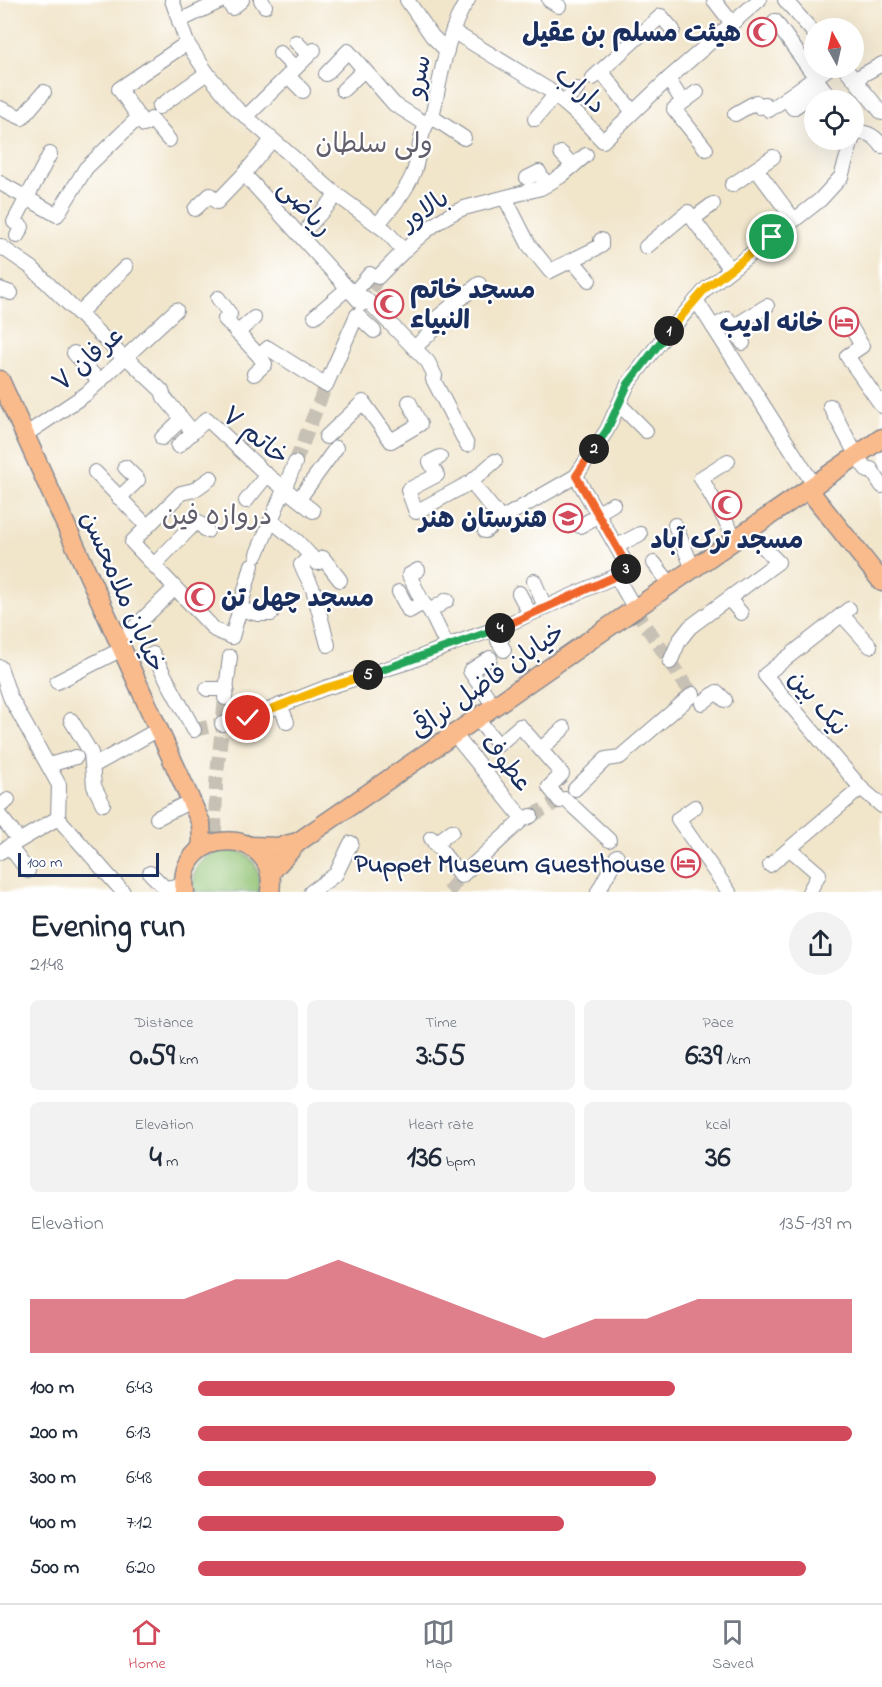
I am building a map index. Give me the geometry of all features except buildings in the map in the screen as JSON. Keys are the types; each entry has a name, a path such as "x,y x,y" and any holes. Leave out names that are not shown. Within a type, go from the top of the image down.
{"main road":[{"name":"خیابان ملامحسن","path":"0,380 201,823"},
{"name":"خیابان فاضل نراقی","path":"298,842 882,438"},
{"path":"811,487 882,582"},
{"path":"201,823 227,840"},
{"path":"184,889 187,866 202,844 201,823"},
{"path":"199,850 212,843 227,840 250,846 266,862 270,873 270,892"},
{"path":"250,846 278,847 298,842"},
{"path":"270,873 298,842"}],"street":[{"path":"172,0 187,43 207,73 246,117 337,195 378,224 404,251"},
{"path":"179,21 225,0 232,8 242,0"},
{"path":"407,0 432,36 447,51"},
{"name":"سرو","path":"378,224 413,174 447,51 461,12 468,0"},
{"path":"714,0 731,22"},
{"path":"673,30 661,16 597,74 632,111 731,22 759,0"},
{"path":"785,0 804,22"},
{"path":"775,21 825,90"},
{"name":"داراب","path":"454,32 527,76 560,99 603,141 632,111"},
{"path":"246,117 311,53 296,42"},
{"path":"169,140 151,118 144,125 119,89 187,43"},
{"path":"326,74 348,51 394,104 464,138"},
{"path":"280,53 303,91"},
{"path":"882,63 855,79 882,113"},
{"path":"343,90 364,70"},
{"path":"159,107 207,73"},
{"path":"735,114 756,102 760,107 765,104 769,110 820,82 823,78"},
{"path":"668,79 683,102"},
{"path":"535,118 577,89"},
{"path":"0,108 22,118 44,92"},
{"path":"697,92 674,109 706,149"},
{"path":"0,183 57,215 86,168 139,117"},
{"path":"864,134 875,137 882,146"},
{"name":"ریاضی","path":"272,140 244,174 357,300"},
{"path":"485,531 501,519 576,476 607,430 628,384 660,342 706,288 820,200 841,177 849,150"},
{"path":"561,153 573,166"},
{"path":"17,236 22,226 14,222 50,154"},
{"name":"بالاور","path":"357,300 374,276 435,225 458,210 530,192 546,185 586,155"},
{"path":"732,185 773,157"},
{"path":"756,169 794,220"},
{"path":"527,178 539,172 546,185"},
{"path":"195,209 210,195 217,202 244,174"},
{"path":"309,226 337,195"},
{"path":"505,198 529,245 550,271 601,246 601,240"},
{"path":"693,219 713,204"},
{"path":"646,246 688,212 730,269"},
{"name":"خاتم ۷","path":"0,246 32,268 162,391 164,397 193,432 207,419 267,475 313,511"},
{"path":"572,260 589,280"},
{"path":"79,313 126,267"},
{"path":"414,348 438,326 433,321 479,284"},
{"path":"218,298 230,314 225,319 265,364 254,374"},
{"path":"315,316 357,300"},
{"path":"357,300 374,331"},
{"path":"357,300 428,362 435,376 433,380 467,445"},
{"path":"259,356 268,348 326,385 357,300"},
{"path":"696,300 811,487"},
{"path":"733,327 767,306"},
{"name":"عرفان ۷","path":"25,435 71,405 100,382 176,310"},
{"path":"237,333 254,318"},
{"path":"713,327 728,318 743,343"},
{"path":"848,322 861,345 847,356 882,406"},
{"path":"74,353 100,382"},
{"path":"326,437 363,402 391,441 420,424 409,402"},
{"path":"619,404 646,431"},
{"path":"830,405 868,471 876,466 882,486"},
{"path":"162,438 182,419"},
{"path":"178,446 193,432"},
{"path":"298,499 336,448"},
{"path":"440,457 430,462 437,475 408,490 416,512 471,482 495,461"},
{"path":"670,662 679,641 690,627 778,562 742,535 701,478 728,461"},
{"path":"212,478 194,490 181,493 132,542 215,630 232,637 238,609 255,560 294,463"},
{"path":"119,498 138,480 125,467"},
{"path":"95,472 147,526"},
{"path":"246,501 267,475"},
{"path":"222,726 325,688 411,661 498,628 616,576 628,567 576,476"},
{"path":"471,482 501,519"},
{"path":"580,526 612,504"},
{"path":"154,565 197,521 207,531"},
{"path":"272,521 316,563 323,558 340,580"},
{"path":"675,525 693,569"},
{"path":"617,546 640,534"},
{"path":"311,556 301,565 313,590 328,645"},
{"path":"654,563 671,585"},
{"path":"418,570 409,575 447,646"},
{"path":"616,576 635,609"},
{"path":"534,581 545,607"},
{"path":"57,682 121,646 175,588"},
{"path":"399,592 409,611 447,600"},
{"path":"519,592 530,614"},
{"path":"729,599 741,613"},
{"path":"238,609 258,614 272,614"},
{"name":"نیک بین","path":"870,646 846,612 765,675 861,788 882,806"},
{"path":"498,628 502,638 498,641 504,650"},
{"path":"153,654 194,730"},
{"path":"207,689 226,693 230,657"},
{"path":"490,658 470,671 494,706"},
{"path":"0,667 5,700 49,765 58,784 57,818 123,892"},
{"path":"567,796 606,759 621,757 697,698 717,692 724,700"},
{"path":"280,705 287,722"},
{"path":"477,718 498,745 520,726 562,774 549,787 567,796 609,840"},
{"path":"71,720 91,753 94,786 103,804"},
{"path":"540,749 564,728"},
{"path":"93,766 159,729"},
{"name":"عطوف","path":"452,831 433,841 461,876 527,818 454,734"},
{"path":"49,765 76,758"},
{"path":"770,865 861,788"},
{"path":"157,818 191,801"},
{"path":"695,807 678,819 729,892"},
{"path":"0,816 9,846 28,872"},
{"path":"9,846 57,818"},
{"path":"311,892 336,874 351,843"},
{"path":"790,849 819,874 809,892"},
{"path":"598,892 617,856"},
{"path":"150,873 165,888 184,889"}],"green space":[{"path":"219,850 239,851 250,857 257,868 260,880 259,892 193,892 194,876 198,866"}],"tunnel":[{"path":"361,308 378,277"},
{"path":"295,463 326,385"},
{"path":"635,609 684,683 701,703"},
{"path":"223,717 225,698"},
{"path":"194,730 222,724"},
{"path":"215,833 216,784 221,736"},
{"path":"531,816 568,796"},
{"path":"448,892 461,876"}],"place":[{"name":"هیئت مسلم بن عقیل","path":"762,32"},
{"name":"مسجد خاتم النبیاء","path":"389,304"},
{"name":"خانه ادیب","path":"844,322"},
{"name":"مسجد ترک آباد","path":"727,505"},
{"name":"هنرستان هنر","path":"568,518"},
{"name":"مسجد چهل تن","path":"200,597"},
{"name":"Puppet Museum Guesthouse","path":"686,863"}],"district":[{"name":"ولی سلطان","path":"374,143"},
{"name":"دروازه فین","path":"217,515"}],"route":[{"path":"248,718 325,688 411,661 501,627 616,576 628,567 576,476 607,430 628,384 660,342 706,288 772,237"}]}
